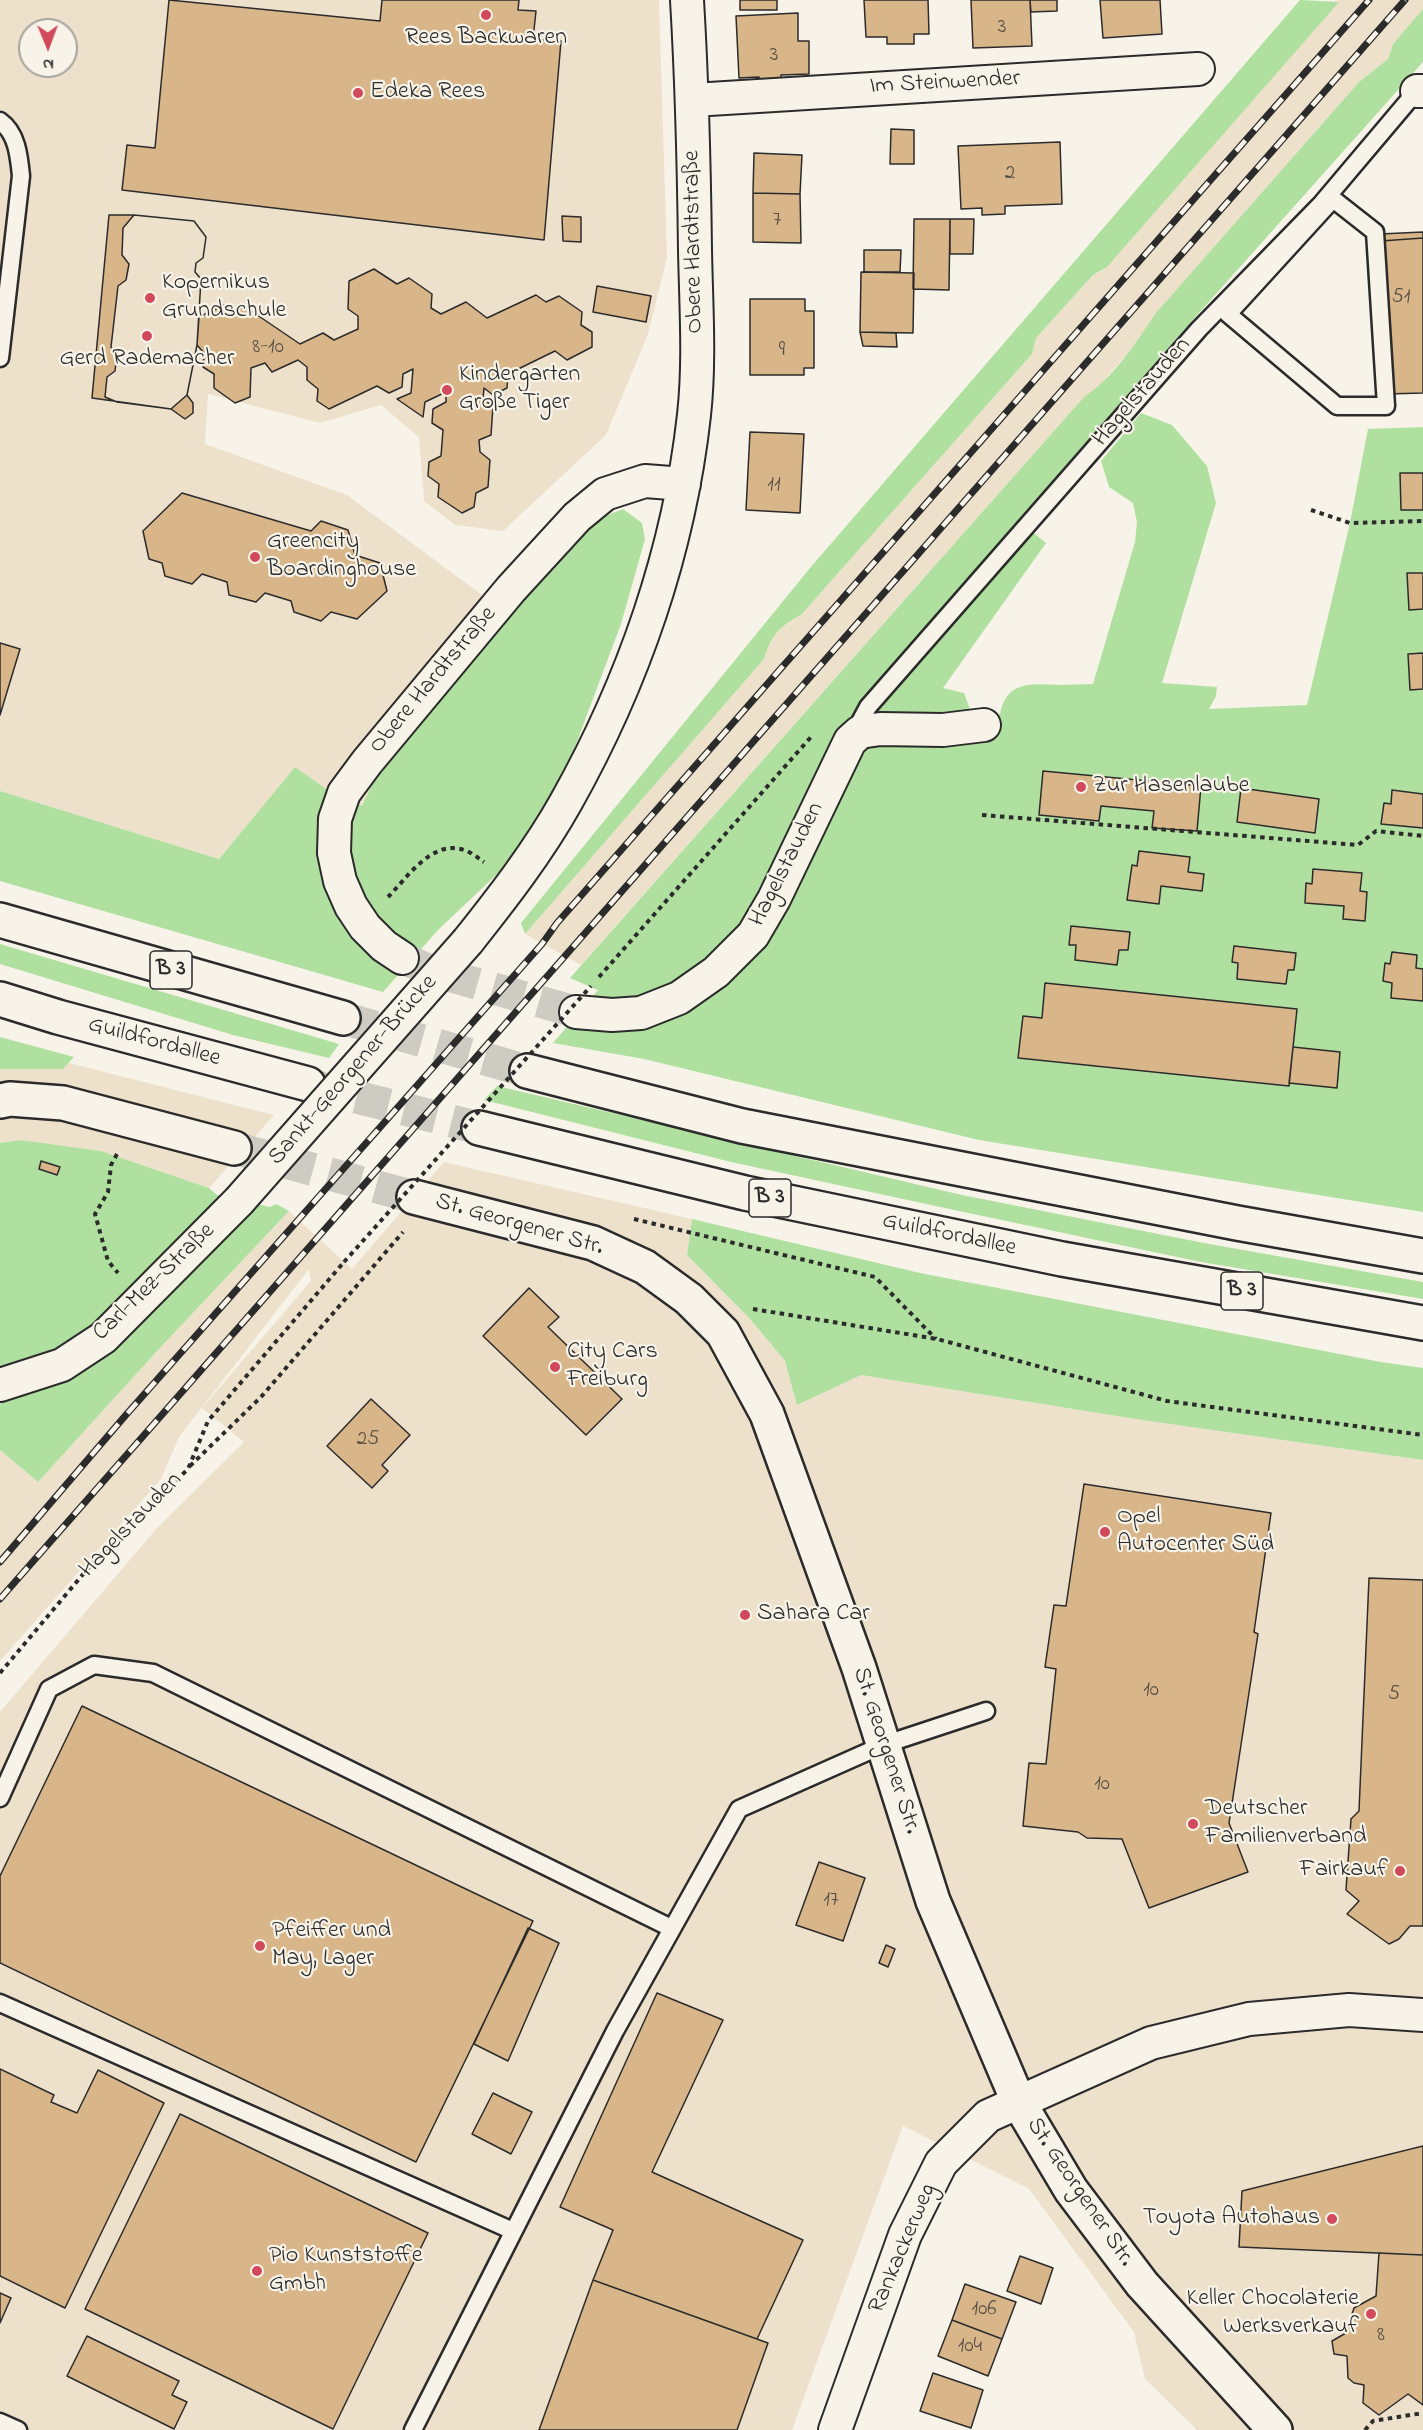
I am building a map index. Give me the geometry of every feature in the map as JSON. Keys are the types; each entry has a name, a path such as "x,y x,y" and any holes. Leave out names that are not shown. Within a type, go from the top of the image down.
{"main road":[{"name":"B 3","path":"0,920 343,1018"},
{"name":"Guildfordallee","path":"0,999 58,1017 308,1084"},
{"path":"527,1071 742,1126 1237,1223 1423,1256"},
{"path":"0,1101 10,1099 63,1103 234,1148"},
{"name":"Guildfordallee","path":"479,1128 745,1193 1062,1260 1423,1323"},
{"name":"St. Georgener Str.","path":"421,1199 593,1243 645,1267 689,1299 723,1333 768,1414 859,1668 933,1901 1018,2102 1071,2190 1142,2284 1275,2430"}],"street":[{"name":"Obere Hardtstraße","path":"468,941 516,880 565,804 598,741 639,647 665,568 684,484 694,413 697,337 693,100 687,0"},
{"name":"Im Steinwender","path":"693,100 1198,69"},
{"name":"Obere Hardtstraße","path":"402,958 384,946 365,927 351,906 340,881 334,853 335,819 344,793 374,753 511,589 577,517 605,494 645,480 684,484"},
{"path":"850,741 860,732 880,729 943,730 984,725"},
{"name":"Hagelstauden","path":"583,999 612,1015 641,1012 679,998 716,972 753,935 769,908 850,741"},
{"name":"Sankt-Georgener-Brücke","path":"239,1201 468,941"},
{"name":"Carl-Mez-Straße","path":"0,1385 62,1365 103,1338 239,1201"},
{"name":"Rankackerweg","path":"835,2430 905,2235 941,2163 988,2116 1151,2043 1249,2019 1349,2010 1423,2015"}],"lane":[{"name":"Hagelstauden","path":"850,741 868,707 1200,329 1322,203 1421,89"},
{"path":"0,121 8,127 18,152 21,176 0,358"},
{"path":"1333,199 1375,232 1386,406 1337,406 1228,314 1333,199"},
{"path":"0,1798 49,1689 94,1665 153,1673 671,1928"},
{"path":"413,2430 615,2031 739,1809 883,1745 986,1711"},
{"path":"0,2003 513,2231"},
{"path":"0,2422 18,2430"}],"path":[{"path":"1311,510 1350,523 1423,521"},
{"path":"583,999 809,738 819,733"},
{"path":"982,815 1358,845 1376,831 1423,836"},
{"path":"385,900 426,858 443,849 463,849 480,859"},
{"name":"Hagelstauden","path":"0,1673 95,1560 188,1469 208,1421 344,1262 583,999"},
{"path":"102,1246 94,1214 108,1192 111,1165"},
{"path":"188,1469 261,1397 421,1199"},
{"path":"782,1256 874,1277 897,1297 937,1339"},
{"path":"748,1308 937,1339 1167,1401 1423,1435"},
{"path":"1365,2430 1373,2421 1423,2414"}],"shaded area":[{"path":"0,0 659,0 667,258 648,334 606,435 503,531 455,525 424,501 419,437 381,405 320,423 208,394 205,444 347,495 509,615 477,650 372,785 362,806 328,790 295,767 219,859 0,791"},
{"path":"1334,0 1423,0 1423,9 1393,44 1388,59 1359,82 1155,314 1130,351 1097,388 1084,397 581,965 525,934 764,659 769,640 788,621 801,615 1032,354 1036,338 1093,275 1107,267 1338,2"},
{"path":"69,1063 274,1115 209,1188 101,1151 21,1140 0,1143 0,1069 63,1069"},
{"path":"444,1162 692,1219 687,1255 750,1319 785,1361 797,1404 861,1375 1142,1420 1423,1460 1423,2430 1197,2430 1145,2379 1134,2332 1029,2189 903,2126 792,2430 0,2430 0,1712 157,1528 244,1442 202,1408 311,1281 309,1269 179,1437 161,1479 0,1661 0,1450 38,1482 289,1211 352,1269"}],"green space":[{"path":"1300,0 1339,2 1107,267 1093,275 1036,338 1032,354 801,615 777,632 764,659 525,934 521,923 810,568"},
{"path":"1423,9 1423,62 1018,520 1046,543 943,688 964,693 971,712 1000,714 1008,695 1022,686 1093,684 1135,542 1137,522 1133,503 1109,487 1101,461 1141,413 1172,425 1207,466 1216,503 1162,683 1217,687 1216,696 1209,709 1307,705 1350,523 1368,429 1423,427 1423,1212 979,1140 644,1059 553,1043 598,990 570,978 1084,397 1114,370 1155,314 1359,82 1388,59 1393,44"},
{"path":"623,509 642,523 645,539 621,624 570,760 513,859 438,930 383,992 0,881 0,791 219,859 295,767 328,790 362,806 372,785 477,650 595,520"},
{"path":"0,944 339,1044 329,1058 233,1035 0,964"},
{"path":"0,1037 74,1057 63,1069 0,1069"},
{"path":"497,1086 962,1195 1204,1243 1423,1282 1423,1299 1201,1262 731,1162 484,1100"},
{"path":"21,1140 101,1151 209,1188 217,1195 270,1207 276,1204 289,1211 38,1482 0,1450 0,1143"},
{"path":"692,1219 920,1273 1381,1362 1423,1368 1423,1460 1142,1420 861,1375 797,1405 785,1361 750,1319 687,1255"}],"building":[{"name":"Edeka Rees","path":"169,0 380,21 382,0 519,0 518,10 536,11 533,39 561,41 544,240 122,190 127,145 155,148"},
{"path":"740,0 777,0 777,10 740,10"},
{"path":"864,0 928,0 929,34 914,34 914,44 887,44 887,37 866,37"},
{"path":"971,0 1030,0 1032,46 973,48"},
{"path":"1030,0 1057,0 1057,11 1031,12"},
{"path":"1100,0 1160,0 1162,34 1103,38"},
{"path":"798,13 798,41 809,41 809,74 781,75 782,82 759,83 759,77 739,78 736,16"},
{"path":"891,129 914,130 914,164 890,164"},
{"path":"1060,142 1062,204 1005,206 1005,214 982,215 982,208 961,209 958,146"},
{"path":"754,153 802,155 800,194 753,193"},
{"path":"753,193 800,194 801,243 753,242"},
{"name":"Kopernikus Grundschule","path":"109,215 194,221 206,237 203,258 196,263 195,272 201,279 197,345 187,395 193,403 193,413 185,419 171,409 92,398"},
{"name":"Kopernikus Grundschule","path":"134,215 194,221 206,237 203,258 196,263 195,272 201,279 197,345 187,395 171,409 117,402 105,397 107,377 115,371 117,354 111,347 118,286 126,280 129,264 122,255 123,228"},
{"path":"562,216 581,217 581,242 563,241"},
{"path":"914,219 950,219 949,290 913,289"},
{"path":"950,219 974,219 973,254 950,254"},
{"path":"1423,232 1423,238 1381,241 1380,234"},
{"path":"1423,238 1423,393 1386,394 1381,241"},
{"path":"864,250 901,250 900,272 864,272"},
{"name":"Kindergarten Große Tiger","path":"374,269 397,284 409,278 432,294 431,308 441,314 466,302 487,318 536,295 546,302 559,296 582,312 581,325 592,332 592,347 567,360 555,351 508,374 507,388 493,395 484,388 483,399 493,406 491,435 479,440 480,452 490,460 488,487 476,493 474,507 462,513 438,497 439,484 428,476 429,462 441,456 443,430 432,423 433,409 446,402 446,392 425,402 423,417 397,399 411,393 413,369 403,374 402,387 389,393 377,386 329,409 317,401 318,389 307,380 307,367 298,360 272,372 265,363 251,368 250,397 235,403 214,388 214,374 203,367 204,353 197,345 199,317 224,305 232,313 244,306 300,344 323,333 334,340 358,329 358,316 348,309 349,281"},
{"path":"861,272 914,273 913,333 860,332"},
{"path":"597,286 651,296 646,322 593,312"},
{"path":"750,299 805,299 805,311 814,311 814,368 804,368 804,375 750,375"},
{"path":"860,332 896,333 897,347 863,346"},
{"path":"750,432 804,434 800,513 746,510"},
{"path":"1400,473 1423,473 1423,510 1401,510"},
{"name":"Greencity Boardinghouse","path":"182,493 311,531 321,521 348,530 355,555 380,563 387,591 357,619 331,612 321,621 294,612 291,601 265,593 256,602 229,595 227,582 202,574 192,584 165,576 162,563 149,559 143,531"},
{"path":"1407,573 1423,573 1423,609 1409,610"},
{"path":"0,643 20,649 0,715"},
{"path":"1423,653 1423,689 1410,690 1408,654"},
{"path":"1043,771 1201,786 1197,831 1152,828 1154,811 1101,806 1099,821 1039,815"},
{"path":"1241,788 1319,799 1315,833 1237,822"},
{"path":"1392,790 1423,794 1423,828 1381,824 1384,803 1391,804"},
{"path":"1139,851 1190,857 1188,872 1204,874 1202,891 1161,886 1159,904 1127,900 1132,865 1137,866"},
{"path":"1313,869 1362,873 1360,891 1367,892 1365,921 1343,919 1344,906 1305,903 1306,883 1312,884"},
{"path":"1071,926 1130,932 1128,950 1119,950 1117,965 1075,960 1076,945 1069,945"},
{"path":"1234,946 1296,953 1294,970 1288,970 1286,984 1237,979 1238,963 1232,962"},
{"path":"1392,952 1417,955 1416,968 1423,969 1423,1001 1391,998 1392,983 1383,981 1385,963 1390,964"},
{"path":"1045,983 1297,1009 1289,1086 1018,1058 1023,1016 1042,1018"},
{"path":"1293,1047 1340,1052 1337,1088 1289,1083"},
{"path":"41,1161 60,1167 57,1175 39,1169"},
{"path":"529,1288 559,1317 548,1327 622,1399 586,1435 483,1336"},
{"path":"371,1399 410,1435 382,1465 388,1471 372,1488 327,1446"},
{"path":"1084,1484 1271,1513 1254,1632 1258,1634 1229,1823 1248,1872 1149,1908 1122,1839 1087,1838 1078,1832 1023,1826 1029,1763 1046,1764 1056,1669 1045,1667 1054,1605 1066,1606"},
{"path":"1369,1578 1423,1580 1423,1926 1410,1926 1399,1939 1389,1944 1347,1914 1359,1901 1346,1890 1351,1819 1359,1811"},
{"name":"Pfeiffer und May, Lager","path":"82,1706 533,1921 416,2162 0,1963 0,1876"},
{"path":"819,1862 865,1878 843,1941 796,1925"},
{"path":"528,1928 559,1943 508,2061 474,2044"},
{"path":"886,1945 895,1949 888,1967 879,1963"},
{"path":"657,1993 723,2020 652,2172 803,2240 757,2339 593,2280 613,2230 560,2207"},
{"path":"0,2069 54,2095 51,2102 77,2113 98,2070 164,2103 65,2308 0,2276"},
{"path":"493,2093 532,2112 511,2154 472,2134"},
{"name":"Pio Kunststoffe Gmbh","path":"180,2114 428,2233 333,2429 85,2309"},
{"name":"Toyota Autohaus","path":"1423,2146 1423,2255 1239,2247 1242,2191"},
{"path":"1379,2253 1423,2255 1423,2405 1408,2394 1379,2415 1363,2403 1364,2385 1354,2383 1348,2378 1347,2356 1334,2354 1332,2341 1346,2333 1354,2308 1376,2296"},
{"path":"1020,2256 1053,2268 1041,2304 1007,2291"},
{"path":"593,2280 768,2343 737,2430 539,2430"},
{"path":"965,2284 1016,2302 1002,2339 952,2320"},
{"path":"0,2293 11,2298 0,2323"},
{"path":"952,2320 1002,2339 988,2376 938,2356"},
{"path":"87,2336 179,2381 172,2395 187,2402 174,2429 67,2376"},
{"path":"933,2373 983,2390 971,2428 920,2411"}],"tunnel":[{"path":"402,958 429,970 576,1012"},
{"path":"343,1018 527,1071"},
{"path":"309,1085 479,1128"},
{"path":"234,1148 414,1197"}],"railway":[{"path":"0,1562 125,1416 542,944 557,923 1369,0"},
{"path":"0,1599 1405,0"}],"place":[{"name":"Rees Backwaren","path":"486,15"},
{"name":"Edeka Rees","path":"358,93"},
{"name":"Kopernikus Grundschule","path":"150,298"},
{"name":"Gerd Rademacher","path":"147,336"},
{"name":"Kindergarten Große Tiger","path":"447,390"},
{"name":"Greencity Boardinghouse","path":"255,557"},
{"name":"Zur Hasenlaube","path":"1081,787"},
{"name":"City Cars Freiburg","path":"555,1367"},
{"name":"Opel Autocenter Süd","path":"1105,1532"},
{"name":"Sahara Car","path":"745,1615"},
{"name":"Deutscher Familienverband","path":"1193,1824"},
{"name":"Fairkauf","path":"1400,1871"},
{"name":"Pfeiffer und May, Lager","path":"260,1946"},
{"name":"Toyota Autohaus","path":"1332,2219"},
{"name":"Pio Kunststoffe Gmbh","path":"257,2271"},
{"name":"Keller Chocolaterie Werksverkauf","path":"1371,2314"}]}
